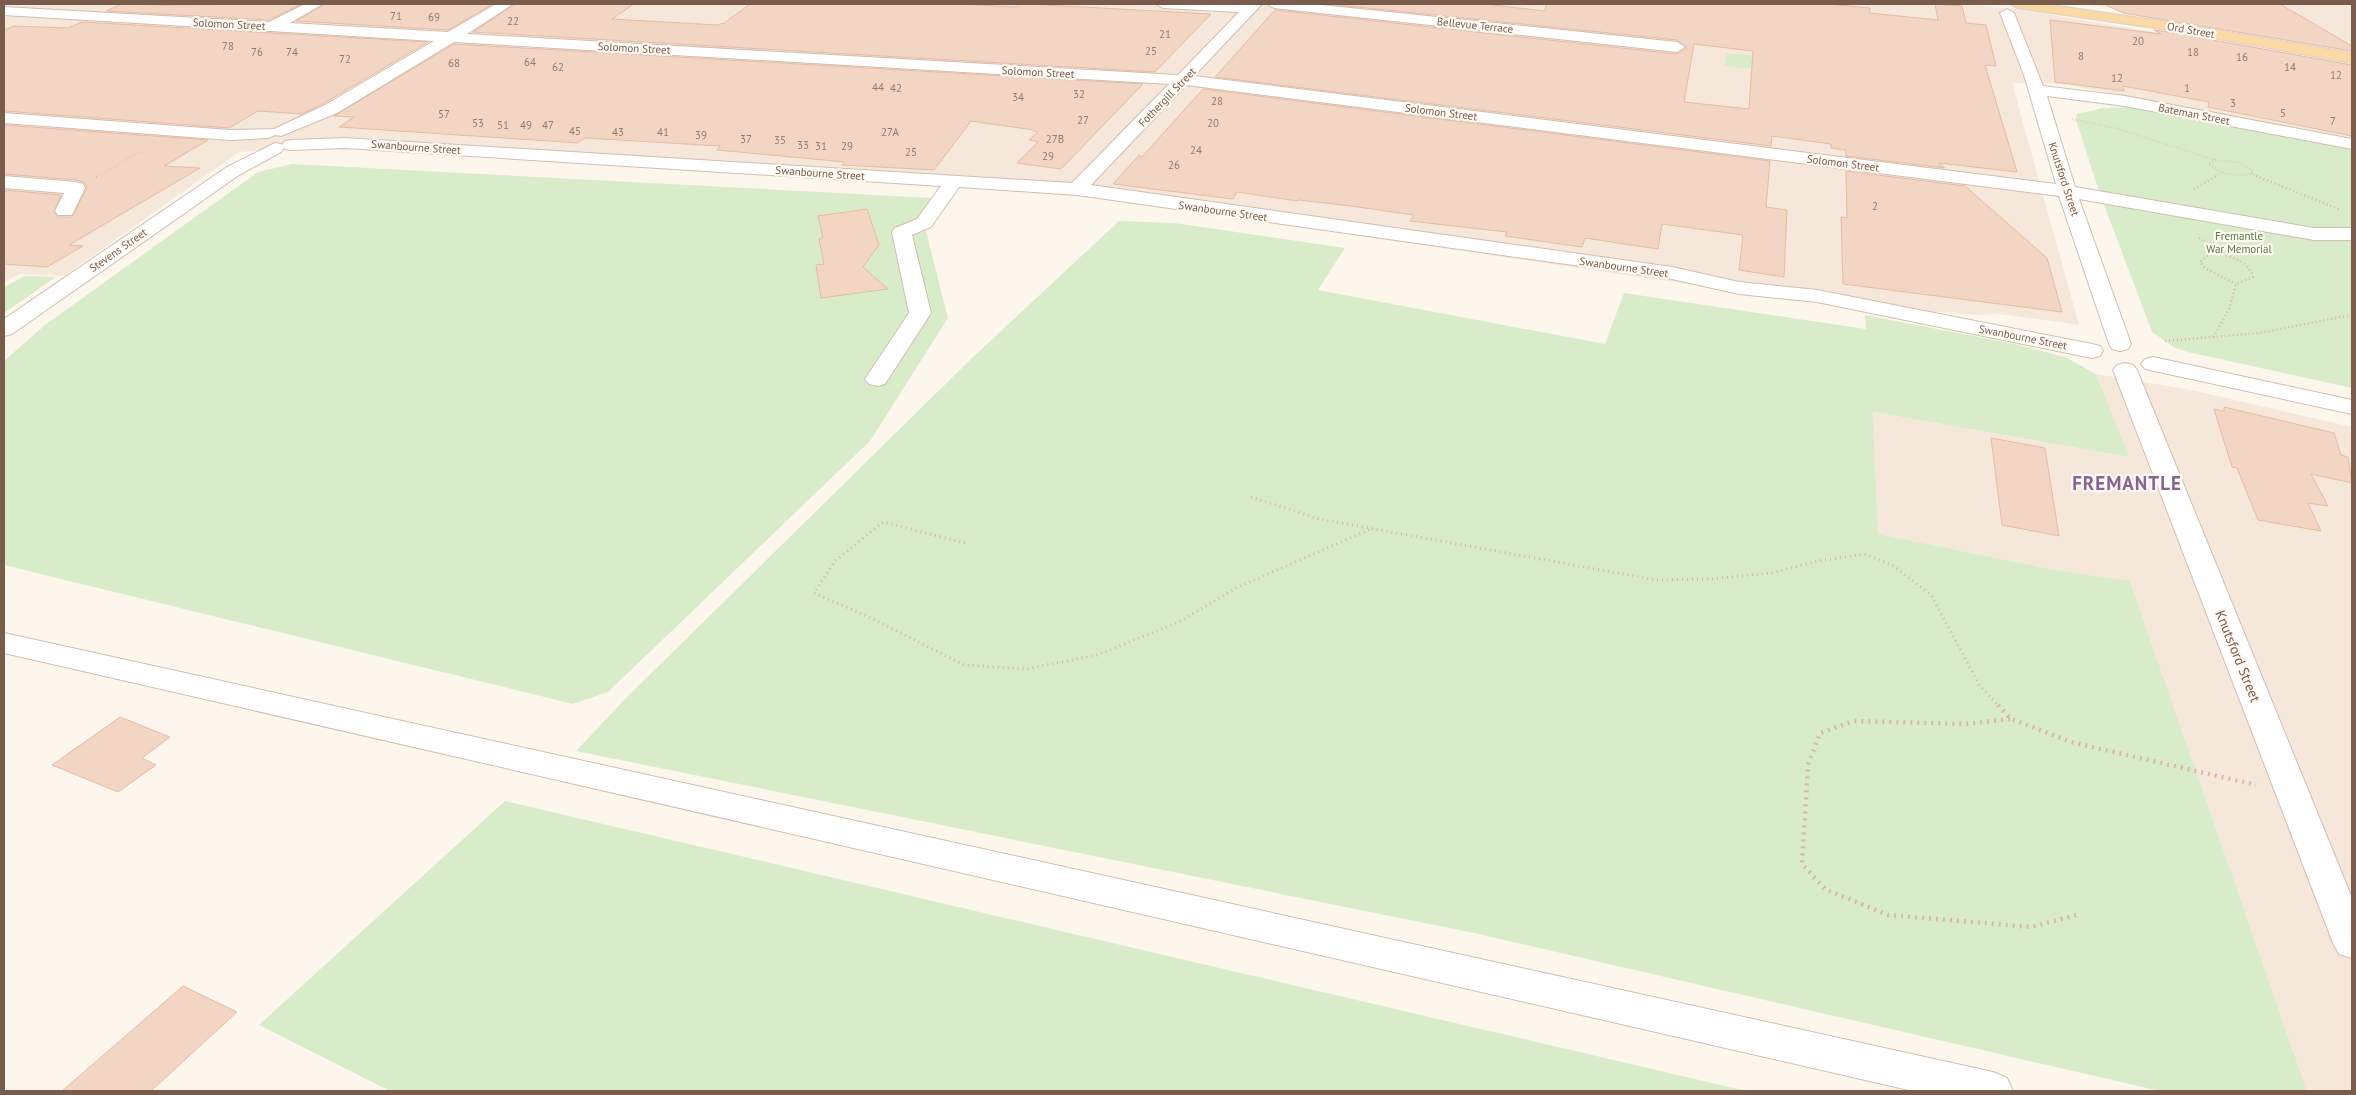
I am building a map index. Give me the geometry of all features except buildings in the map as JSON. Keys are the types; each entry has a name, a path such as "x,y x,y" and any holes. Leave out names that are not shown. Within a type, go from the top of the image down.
{"main road":[{"name":"Ord Street","path":"2052,5 2352,58"},
{"name":"Ord Street","path":"2021,6 2052,5 2352,52"}],"street":[{"path":"272,26 316,4"},
{"name":"Stevens Street","path":"4,329 280,139 506,4"},
{"path":"1163,4 1252,6"},
{"name":"Bellevue Terrace","path":"1274,4 1677,47"},
{"name":"Fothergill Street","path":"1077,190 1184,80 1252,6"},
{"name":"Knutsford Street","path":"2021,6 2036,90 2067,191 2132,359 2293,793 2352,942"},
{"name":"Solomon Street","path":"4,11 1184,80 2067,191 2314,234"},
{"name":"Bateman Street","path":"2036,90 2125,101 2352,144"},
{"name":"Swanbourne Street","path":"4,118 280,139 1077,190 1672,274 1739,288 1817,296 2092,351 2093,355 2105,364 2132,359"},
{"path":"877,379 920,313 902,232 924,223 937,207 953,181"},
{"path":"4,182 76,188 65,211"},
{"path":"2314,234 2352,234"},
{"path":"2314,234 2352,253"},
{"path":"2132,359 2352,407"},
{"path":"4,643 1992,1091"}],"path":[{"path":"2072,119 2119,129 2215,160 2238,162 2253,171 2251,174"},
{"path":"76,188 148,148"},
{"path":"2215,160 2209,163 2212,167 2222,172 2233,175 2251,174 2343,211"},
{"path":"2155,206 2197,188 2222,172"},
{"path":"2198,237 2219,252 2248,265 2253,277 2236,284 2205,268 2200,262 2207,256 2219,252"},
{"path":"2212,340 2229,309 2236,284"},
{"path":"2159,341 2212,340 2250,335 2352,315"},
{"path":"1251,497 1319,519 1656,580 1771,573 1818,561 1864,554 1894,566 1931,596 1980,686 2011,719 2070,742 2293,793"},
{"path":"965,543 883,522 835,561 814,593 871,618 964,665 1026,669 1097,656 1179,622 1236,588 1374,528"},
{"path":"2011,719 1966,724 1854,721 1820,734 1808,765 1802,864 1824,889 1888,915 2031,927 2081,914"}],"shaded area":[{"path":"4,4 1957,4 2016,9 2352,65 2352,138 2062,84 2012,83 2079,325 2000,314 1975,315 1804,301 1088,196 333,146 239,152 64,276 19,274 4,282"},
{"path":"2086,4 2352,4 2352,47 2090,5"},
{"path":"2096,374 2191,390 2352,427 2352,1091 2307,1091 2130,581 2056,570 1878,534 1873,412 2128,457"}],"green space":[{"path":"1727,53 1821,63 1804,75 1725,66"},
{"name":"Fremantle War Memorial","path":"2134,107 2352,149 2352,388 2188,352 2175,348 2152,332 2101,197 2076,120 2077,114 2103,108"},
{"path":"292,164 931,198 924,223 948,318 870,441 608,692 573,704 4,565 4,361 45,325 258,172"},
{"path":"1119,221 1174,223 1345,248 1318,290 1605,344 1624,293 1866,329 1865,315 2015,344 2065,357 2096,374 2129,457 1873,412 1878,534 2056,570 2130,581 2307,1091 2160,1091 1474,933 576,751 627,697 971,359"},
{"path":"25,276 56,277 4,313 4,287"},
{"path":"505,801 1746,1091 390,1091 259,1025"}],"district":[{"name":"FREMANTLE","path":"2127,483"}]}
